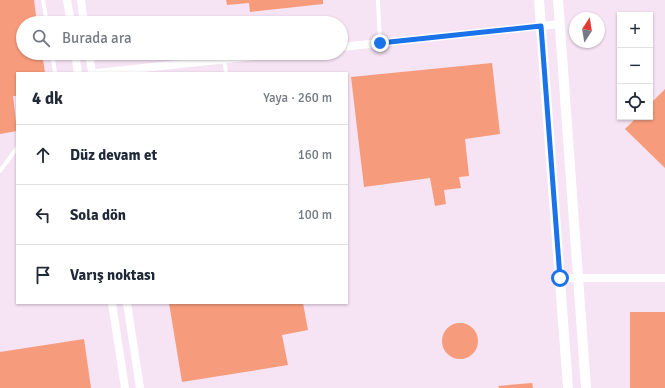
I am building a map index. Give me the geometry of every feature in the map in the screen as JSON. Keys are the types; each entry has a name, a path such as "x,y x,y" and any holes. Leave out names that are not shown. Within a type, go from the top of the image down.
{"street":[{"path":"67,0 70,16"},
{"path":"81,0 83,16"},
{"path":"539,0 568,388"},
{"path":"558,0 586,388"},
{"path":"348,46 560,24"},
{"path":"76,60 78,72"},
{"path":"90,60 92,72"},
{"path":"105,72 215,60"},
{"path":"560,278 665,278"},
{"path":"112,304 125,388"},
{"path":"127,304 140,388"}],"lane":[{"path":"43,0 46,16"},
{"path":"378,0 380,43"},
{"path":"53,60 55,72"},
{"path":"224,60 226,72"},
{"path":"0,171 16,149"}],"shaded area":[{"path":"0,0 665,0 665,388 0,388"}],"building":[{"path":"0,0 34,0 36,16 16,16 16,60 43,60 45,72 16,72 16,96 13,96 16,131 0,134"},
{"path":"226,0 323,0 323,4 250,12 249,3 227,5"},
{"path":"492,63 500,134 465,139 469,176 459,177 461,188 444,190 446,204 435,206 430,178 364,187 351,77"},
{"path":"665,89 665,168 625,129 634,120 653,120 653,101"},
{"path":"169,304 303,304 308,330 282,335 288,365 182,382"},
{"path":"630,312 665,312 665,388 630,388"},
{"path":"464,323 473,328 477,334 477,348 473,354 464,359 456,359 447,354 443,348 442,337 447,328 453,324"},
{"path":"84,339 91,388 0,388 0,352"},
{"path":"532,383 533,388 499,388 498,386"}],"route":[{"path":"380,43 541,26 560,278"}]}
